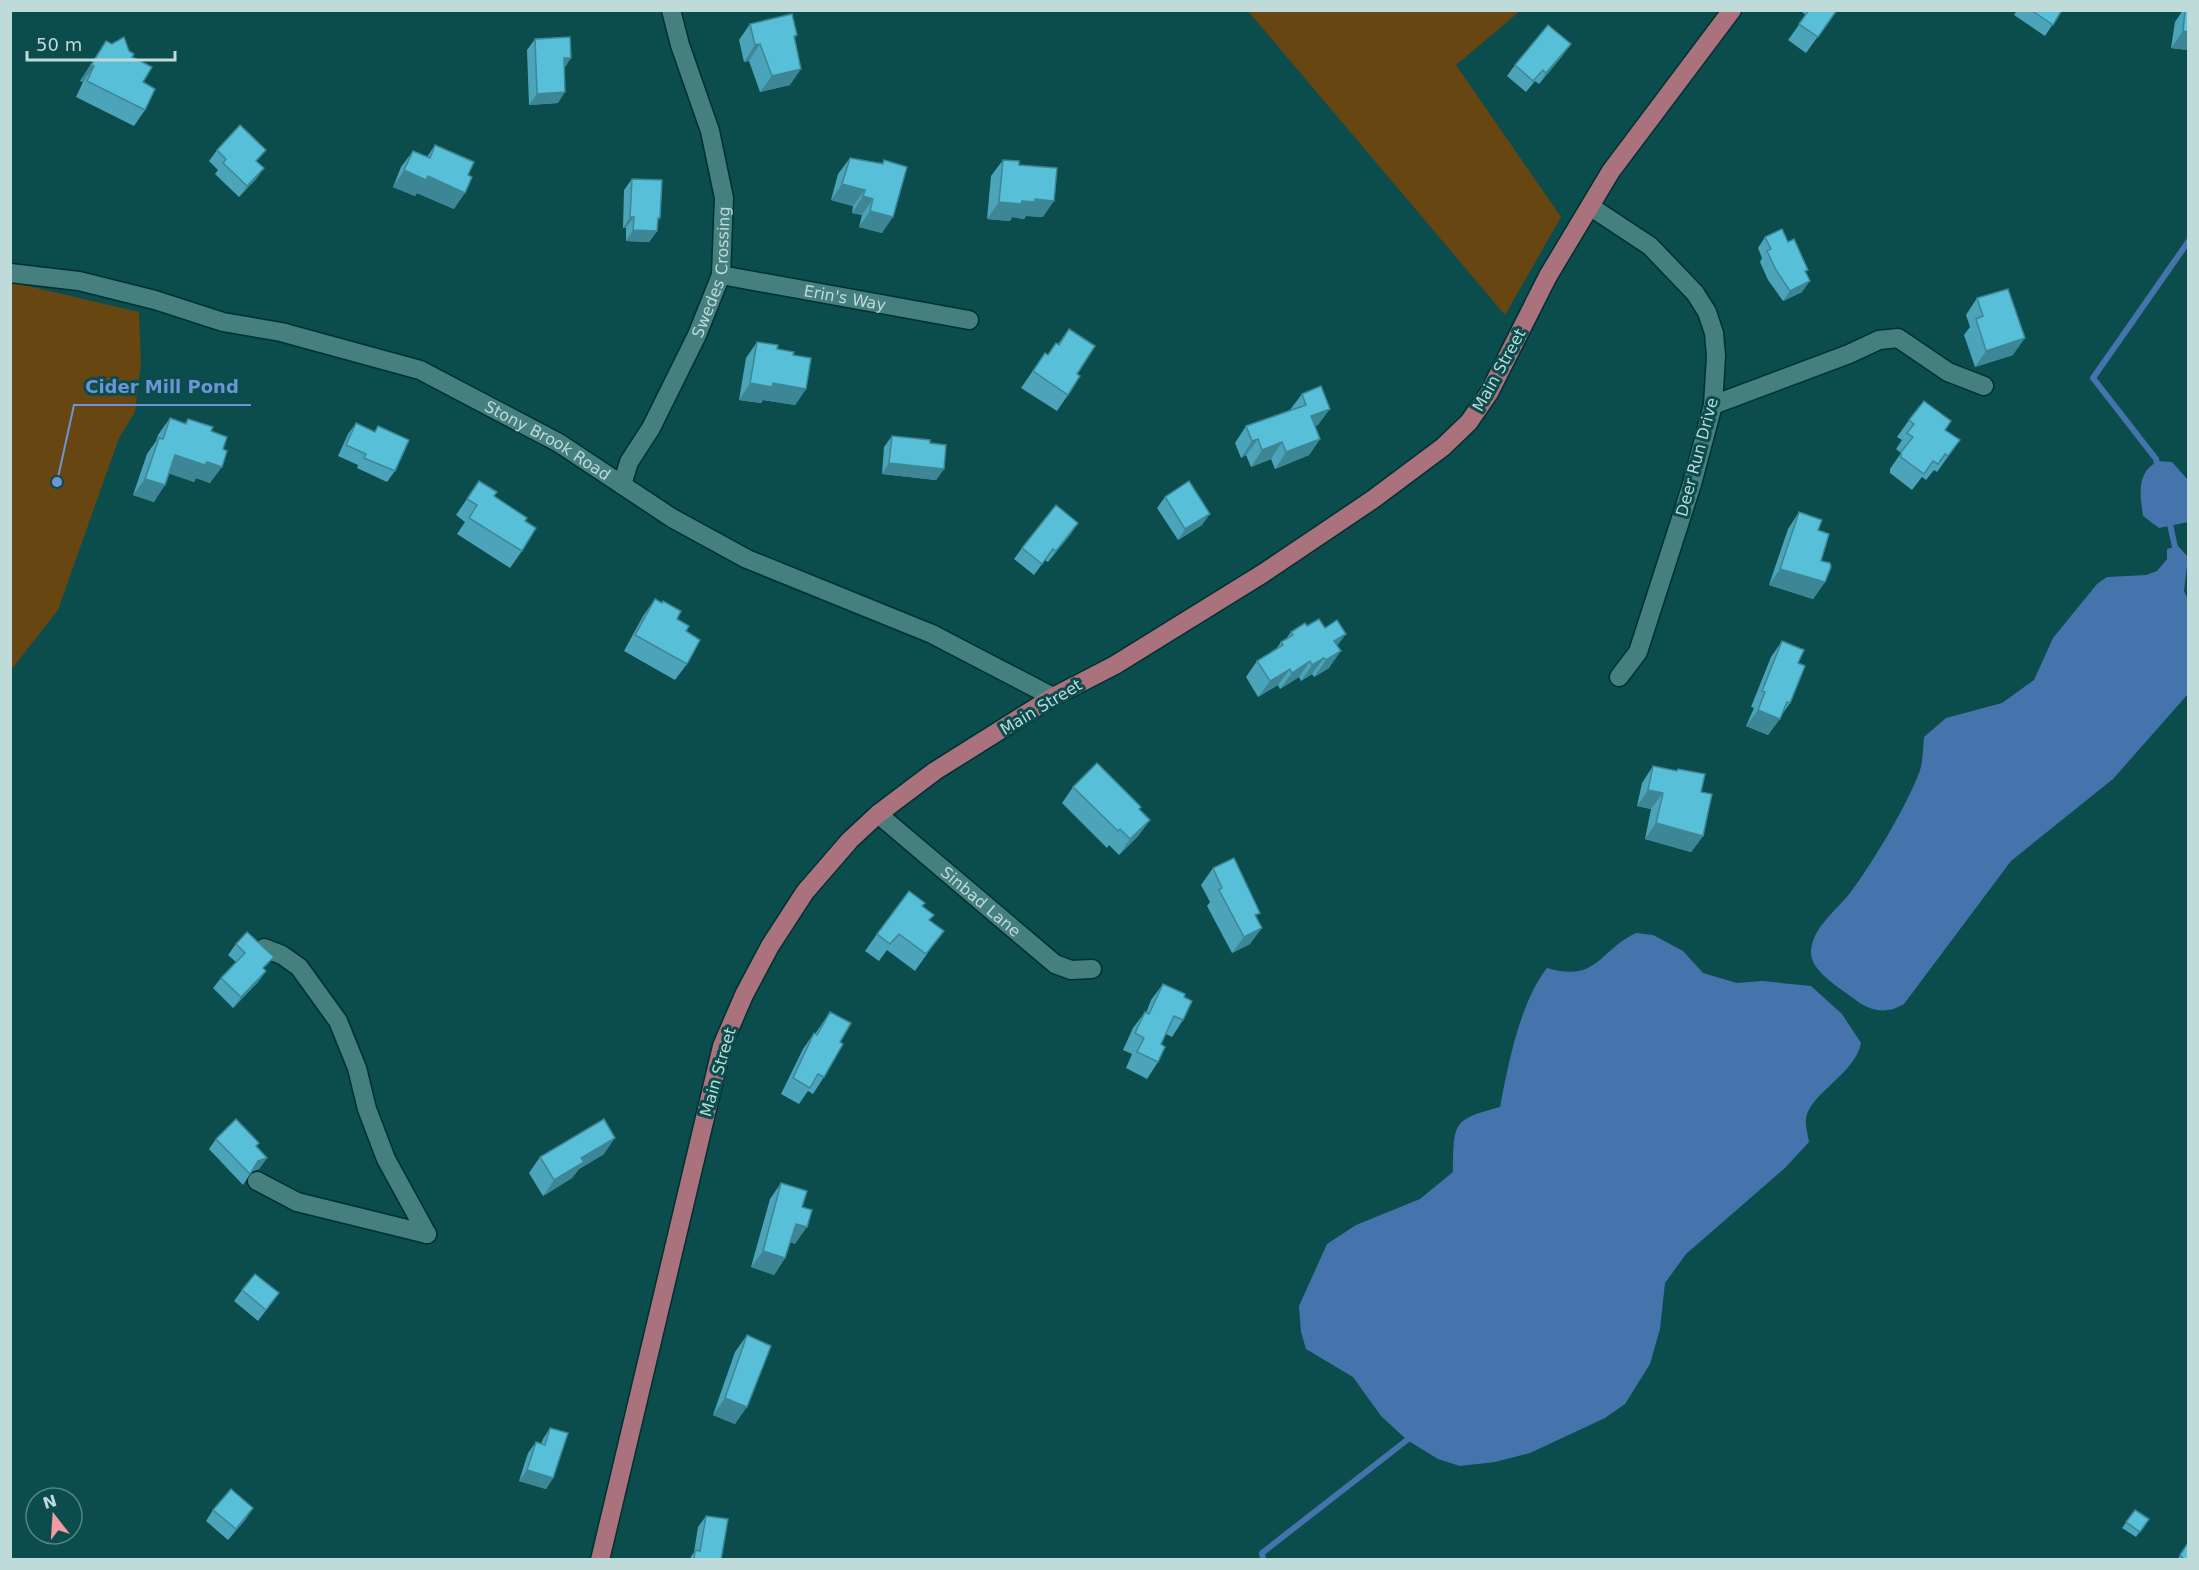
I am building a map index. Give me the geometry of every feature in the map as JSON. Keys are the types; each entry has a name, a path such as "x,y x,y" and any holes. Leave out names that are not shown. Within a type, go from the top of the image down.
{"main road":[{"name":"Main Street","path":"600,1560 722,1046 770,946 805,892 850,840 878,814 935,771 1053,697 1114,665 1262,574 1372,500 1443,447 1469,422 1489,393 1548,276 1611,171 1732,10"}],"street":[{"name":"Swedes Crossing","path":"622,485 629,462 651,428 697,335 721,275 724,198 710,131 680,45 671,10"},
{"name":"Deer Run Drive","path":"1591,207 1650,246 1695,293 1707,312 1714,333 1716,356 1713,405 1692,484 1638,652 1619,677"},
{"name":"Stony Brook Road","path":"10,273 79,281 155,300 223,322 281,332 420,370 560,443 672,518 747,560 932,634 1053,697"},
{"name":"Erin's Way","path":"721,275 969,320"},
{"path":"1713,405 1850,354 1879,340 1898,338 1948,372 1984,386"},
{"name":"Sinbad Lane","path":"878,814 1055,964 1071,970 1092,969"},
{"path":"257,1181 297,1202 427,1234 386,1159 367,1109 357,1068 338,1021 299,967 282,955 264,948"}],"shaded area":[{"path":"1248,11 1520,11 1456,65 1561,217 1505,315"},
{"path":"11,282 139,312 141,363 135,412 119,438 58,610 11,670"}],"water":[{"path":"2158,461 2172,462 2188,480 2188,522 2159,528 2143,516 2141,485 2146,472"},
{"path":"2178,546 2188,557 2184,591 2188,600 2188,694 2113,779 2011,861 1904,1004 1886,1010 1874,1009 1863,1005 1836,986 1822,974 1812,960 1812,944 1821,927 1861,878 1898,817 1920,769 1924,737 1946,718 2002,703 2034,680 2053,638 2097,584 2107,577 2146,575 2157,571 2167,559 2167,549"},
{"path":"1636,933 1653,935 1683,951 1703,973 1737,983 1762,981 1811,986 1842,1014 1861,1043 1857,1054 1851,1064 1809,1110 1806,1128 1809,1142 1785,1168 1686,1254 1665,1283 1660,1329 1650,1364 1625,1404 1605,1418 1530,1453 1495,1462 1460,1466 1438,1459 1407,1440 1381,1416 1353,1377 1306,1349 1301,1332 1299,1306 1327,1244 1356,1225 1420,1199 1453,1172 1454,1143 1459,1126 1464,1120 1500,1107 1522,1016 1529,998 1547,968 1564,972 1588,968"}],"building":[{"path":"1809,10 1837,10 1818,37 1799,24"},
{"path":"2031,10 2062,10 2053,25"},
{"path":"2185,10 2188,10 2188,32 2183,31"},
{"path":"792,14 801,69 772,76 760,44 755,45 750,24"},
{"path":"1548,25 1571,44 1546,73 1543,70 1533,81 1515,65"},
{"path":"124,37 129,51 134,54 132,57 152,67 143,82 155,89 145,110 87,81 94,66 91,65 106,41 112,44"},
{"path":"570,37 571,58 564,58 565,92 537,94 535,39"},
{"path":"240,125 266,150 256,161 264,168 247,186 223,163 226,159 217,150"},
{"path":"435,145 474,162 468,175 472,177 465,193 428,176 426,180 404,170 413,151 430,158"},
{"path":"850,158 883,164 884,160 907,167 893,217 870,211 873,199 863,196 865,190 842,184"},
{"path":"1003,160 1019,161 1019,165 1057,168 1054,201 1035,199 1035,202 1022,201 1021,204 999,202"},
{"path":"632,179 662,180 657,231 633,230 634,217 630,217"},
{"path":"1782,229 1788,242 1794,239 1808,270 1805,271 1810,281 1790,291 1767,251 1771,249 1765,237"},
{"path":"2008,289 2025,338 1986,351 1976,319 1983,316 1977,298"},
{"path":"1069,329 1095,346 1077,374 1080,376 1068,395 1033,371 1045,353 1048,355 1056,343 1059,345"},
{"path":"757,342 778,345 777,349 811,358 806,389 773,383 772,387 750,383"},
{"path":"1321,386 1330,409 1311,416 1320,439 1286,452 1282,442 1262,450 1258,439 1252,441 1246,426 1306,405 1302,394"},
{"path":"1924,401 1951,421 1945,430 1960,440 1948,456 1945,454 1938,464 1933,461 1924,474 1901,457 1901,452 1913,437 1907,433 1914,424 1909,420"},
{"path":"170,418 186,424 188,419 213,427 211,431 227,437 223,449 227,451 222,467 207,462 205,465 175,455 165,485 145,479 159,438 163,439"},
{"path":"356,423 375,432 378,426 409,440 395,471 364,458 366,454 346,445"},
{"path":"892,436 930,440 930,443 946,445 944,469 889,463"},
{"path":"479,481 497,492 494,496 527,518 525,521 536,528 522,551 469,518 477,505 467,499"},
{"path":"1189,481 1210,514 1185,529 1165,497"},
{"path":"1056,505 1078,523 1056,551 1053,549 1042,564 1022,548"},
{"path":"1799,512 1822,520 1818,530 1829,534 1821,561 1830,563 1831,567 1825,582 1780,569"},
{"path":"655,599 681,611 677,619 689,626 686,631 700,640 687,664 635,635"},
{"path":"1319,619 1325,628 1337,620 1346,634 1334,641 1341,651 1312,665 1310,661 1292,673 1290,669 1270,681 1257,661 1283,645 1281,642 1293,635 1291,632 1305,623 1307,626"},
{"path":"1782,641 1804,650 1798,663 1805,666 1790,703 1787,702 1780,719 1758,710 1765,692 1762,691"},
{"path":"1097,763 1141,807 1139,809 1150,820 1130,839 1120,829 1118,831 1073,787"},
{"path":"1653,766 1705,774 1701,792 1712,794 1703,836 1656,823 1663,793 1648,790"},
{"path":"1234,858 1260,913 1255,915 1262,928 1244,937 1219,890 1222,888 1213,868"},
{"path":"909,891 925,903 922,906 934,915 929,920 944,931 926,954 899,934 890,944 877,934"},
{"path":"247,932 274,957 263,968 266,971 241,997 221,978 245,953 236,944"},
{"path":"1163,984 1185,994 1184,997 1192,1001 1183,1020 1174,1016 1161,1044 1165,1047 1158,1062 1137,1052 1144,1038 1135,1033 1145,1012 1149,1014"},
{"path":"830,1012 851,1023 840,1042 843,1044 824,1077 818,1074 810,1088 793,1078 814,1033 817,1035"},
{"path":"236,1119 259,1143 256,1146 267,1158 258,1161 250,1174 216,1139"},
{"path":"604,1119 615,1138 581,1158 584,1162 554,1180 540,1157"},
{"path":"781,1183 807,1191 802,1207 812,1210 807,1227 796,1224 785,1258 763,1251"},
{"path":"255,1274 279,1293 266,1310 242,1290"},
{"path":"747,1335 771,1346 747,1407 725,1398"},
{"path":"550,1428 568,1433 553,1478 527,1470 536,1442 545,1445"},
{"path":"231,1489 253,1508 236,1529 213,1510"},
{"path":"2135,1510 2149,1519 2140,1532 2126,1522"},
{"path":"706,1516 728,1519 721,1560 694,1560 695,1550 700,1551"},
{"path":"2188,1543 2188,1560 2185,1560 2180,1555"}],"waterway":[{"path":"2158,469 2156,459 2093,378 2188,242"},
{"path":"2169,520 2175,547"},
{"path":"1263,1560 1262,1553 1407,1440"}],"place":[{"name":"Cider Mill Pond","path":"57,482"}]}
